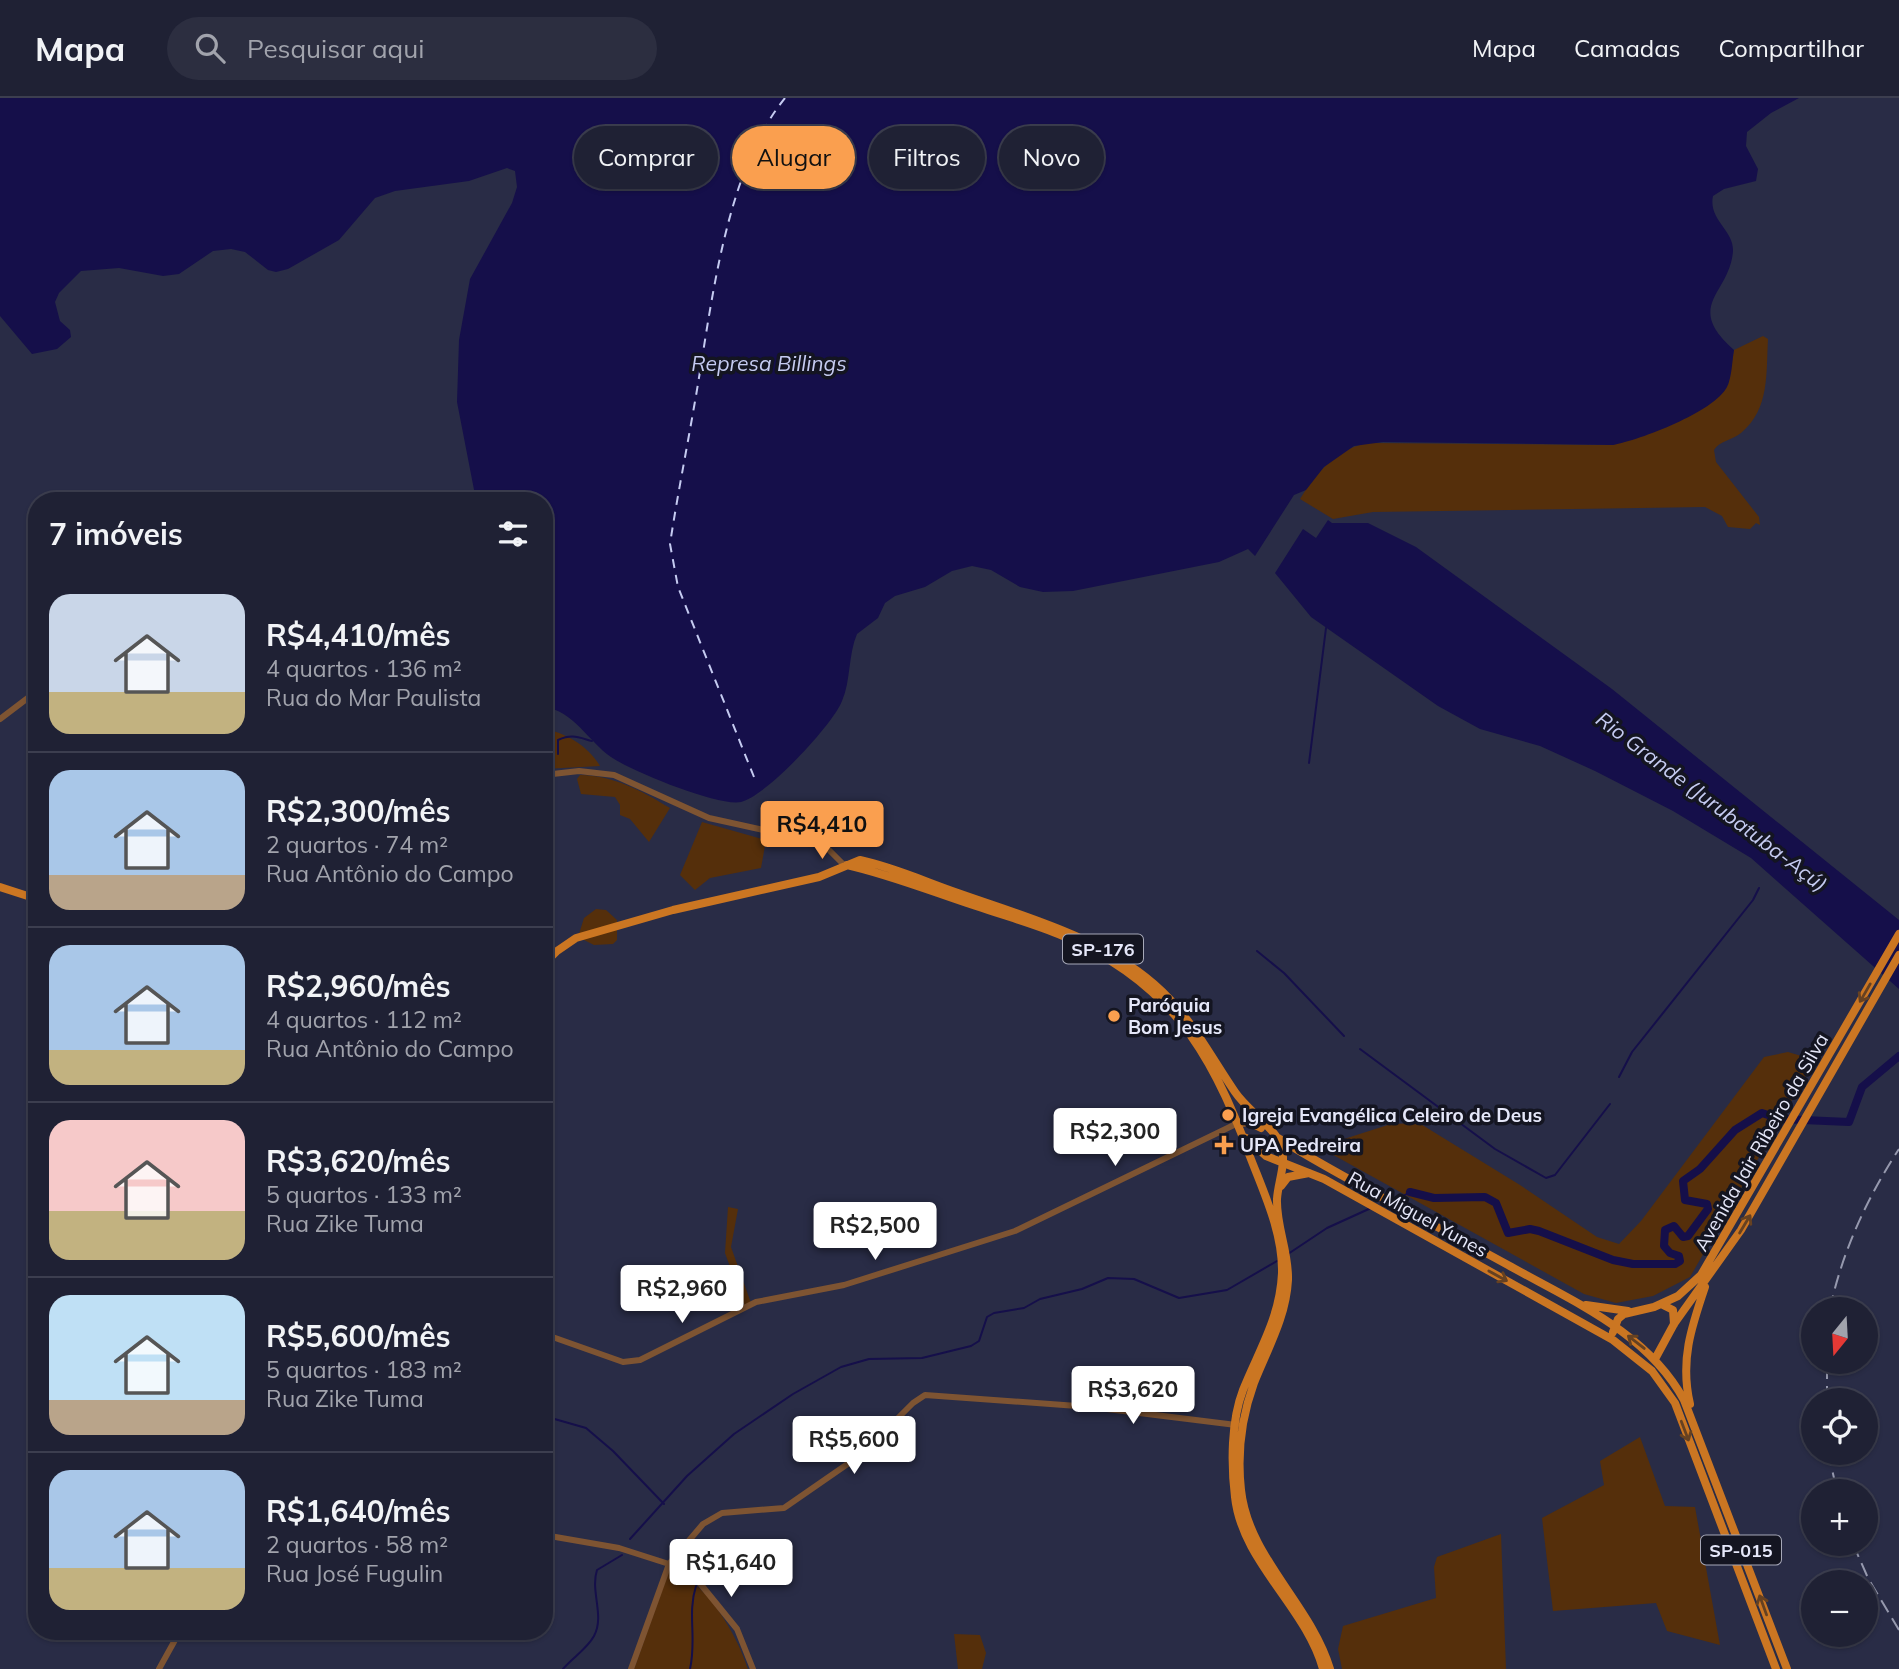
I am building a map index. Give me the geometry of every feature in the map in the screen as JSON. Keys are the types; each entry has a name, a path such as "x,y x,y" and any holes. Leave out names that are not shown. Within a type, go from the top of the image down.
{"main road":[{"path":"553,955 566,943 584,935 673,910 817,877 852,864"},
{"name":"SP-176","path":"852,864 1063,936 1118,966 1179,1018 1214,1068 1238,1123"},
{"name":"SP-176","path":"852,864 1047,923 1122,960 1155,984 1195,1026 1246,1108 1277,1137"},
{"path":"0,887 28,896"},
{"name":"Avenida Jair Ribeiro da Silva","path":"1614,1326 1623,1314 1661,1304 1691,1286 1711,1260 1899,934"},
{"name":"Avenida Jair Ribeiro da Silva","path":"1656,1359 1674,1324 1741,1230 1899,955"},
{"path":"1238,1123 1277,1233 1282,1272 1275,1319 1242,1391 1235,1499 1244,1529 1310,1638 1323,1669"},
{"name":"Rua Miguel Yunes","path":"1238,1123 1254,1123 1576,1303 1614,1326 1656,1359 1677,1388 1696,1430 1787,1669"},
{"name":"Rua Miguel Yunes","path":"1238,1123 1258,1150 1312,1173 1613,1340 1636,1355 1652,1371 1675,1403 1776,1669"},
{"path":"1277,1137 1283,1162 1277,1207 1287,1248 1286,1293 1279,1324 1239,1426 1240,1478 1246,1515 1259,1543 1313,1630 1330,1669"},
{"path":"1278,1191 1288,1177 1312,1173"},
{"path":"1391,1217 1398,1210 1436,1225"},
{"path":"1696,1430 1685,1380 1685,1354 1707,1281"},
{"path":"1576,1303 1601,1309 1634,1311"},
{"path":"1661,1304 1672,1310 1674,1324"},
{"path":"1613,1340 1614,1326"},
{"path":"1636,1355 1648,1361 1656,1359"},
{"path":"1726,1536 1732,1545 1740,1546"},
{"path":"1737,1567 1743,1568 1753,1580"}],"street":[{"path":"0,719 28,698"},
{"path":"553,774 579,771 614,775 709,818 817,842 852,864"},
{"path":"553,1337 626,1362 673,1345 755,1302 844,1285 1015,1231 1238,1123"},
{"path":"631,1669 669,1563 694,1533 715,1516 732,1511 776,1510 791,1504 863,1454 913,1403 925,1395 1091,1407 1239,1426"},
{"path":"553,1537 620,1548 669,1563 701,1582 737,1629 752,1669"},
{"path":"159,1669 175,1640"}],"shaded area":[{"path":"1763,336 1768,339 1762,402 1741,433 1714,450 1716,462 1759,517 1760,525 1756,523 1750,529 1728,527 1722,516 1705,507 1373,512 1333,519 1300,499 1328,463 1346,450 1368,443 1613,445 1728,385 1734,350"},
{"path":"553,732 576,742 590,753 600,766 553,769"},
{"path":"580,775 605,778 627,785 670,808 649,842 630,819 620,815 620,805 615,797 581,794 577,779"},
{"path":"702,822 766,840 761,868 710,878 695,890 680,875"},
{"path":"596,909 606,910 617,920 617,940 613,944 594,945 578,937 584,918"},
{"path":"1788,1052 1815,1060 1690,1277 1653,1296 1616,1303 1584,1294 1319,1147 1391,1124 1419,1123 1520,1185 1597,1237 1619,1244 1641,1221 1764,1057"},
{"path":"728,1207 738,1209 731,1247 751,1303 744,1305 725,1253"},
{"path":"1640,1437 1665,1506 1695,1507 1720,1645 1667,1631 1656,1603 1553,1611 1542,1518 1604,1485 1600,1461"},
{"path":"1501,1534 1506,1669 1342,1669 1338,1649 1343,1626 1436,1598 1434,1567 1437,1557"},
{"path":"669,1571 695,1584 707,1596 728,1626 748,1669 634,1669"},
{"path":"954,1634 980,1635 986,1653 982,1669 958,1669"}],"water":[{"name":"Represa Billings","path":"0,98 1799,98 1771,113 1747,132 1746,146 1758,169 1756,181 1724,189 1713,196 1714,212 1730,237 1733,251 1730,266 1710,310 1712,322 1719,335 1734,350 1727,387 1708,406 1658,431 1613,445 1383,442 1354,446 1324,467 1306,490 1294,495 1255,556 1248,549 1219,562 1073,591 1043,592 1020,587 991,570 972,566 952,571 925,587 895,596 885,603 878,618 857,634 845,693 826,726 781,774 752,797 741,802 695,794 621,763 603,751 572,720 553,709 553,492 474,492 457,402 459,340 470,279 512,203 517,187 515,171 507,168 469,181 395,191 375,198 339,240 288,269 276,272 268,270 245,252 231,249 213,251 179,274 163,276 119,268 81,271 59,293 55,302 60,321 70,330 71,337 57,349 32,354 0,316"},
{"name":"Rio Grande (Jurubatuba-Açú)","path":"1328,520 1332,523 1368,523 1416,547 1612,689 1899,920 1899,989 1751,858 1673,811 1595,771 1540,746 1480,729 1438,706 1311,617 1275,573 1303,529 1316,538"}],"waterway":[{"path":"1309,763 1326,628"},
{"path":"558,754 558,740 563,738 578,737 592,741"},
{"path":"1619,1077 1632,1052 1753,900 1759,888"},
{"path":"1257,951 1284,973 1344,1036"},
{"path":"1360,1049 1495,1149 1546,1178 1555,1175 1610,1104"},
{"path":"1410,1192 1434,1198 1485,1197 1496,1203 1508,1233 1530,1229 1613,1260 1633,1264 1675,1264 1680,1261 1679,1256 1670,1253 1664,1246 1665,1230 1674,1226 1683,1237 1688,1236 1708,1209 1707,1204 1685,1200 1683,1181 1700,1169 1735,1130 1762,1113 1780,1119 1849,1122 1862,1087 1899,1056"},
{"path":"1396,1200 1410,1192"},
{"path":"1288,1254 1327,1228 1371,1208"},
{"path":"630,1539 687,1476 734,1434 793,1394 841,1367 869,1359 922,1358 971,1346 979,1341 987,1317 994,1313 1024,1308 1040,1299 1082,1289 1108,1278 1134,1279 1179,1298 1227,1290 1277,1261"},
{"path":"553,1419 586,1428 613,1451 664,1504"},
{"path":"563,1669 587,1645 597,1628 597,1570 622,1555"},
{"path":"690,1669 693,1647 692,1606 696,1586"}],"ferry route":[{"path":"754,777 678,587 670,544 714,288 733,204 764,129 785,98"}],"railway":[{"path":"1833,1297 1857,1226 1899,1149"},
{"path":"1827,1374 1827,1388"},
{"path":"1831,1465 1834,1479"},
{"path":"1858,1556 1899,1630"}],"place":[{"name":"Paróquia Bom Jesus","path":"1114,1016"},
{"name":"Igreja Evangélica Celeiro de Deus","path":"1228,1115"},
{"name":"UPA Pedreira","path":"1224,1145"}]}
